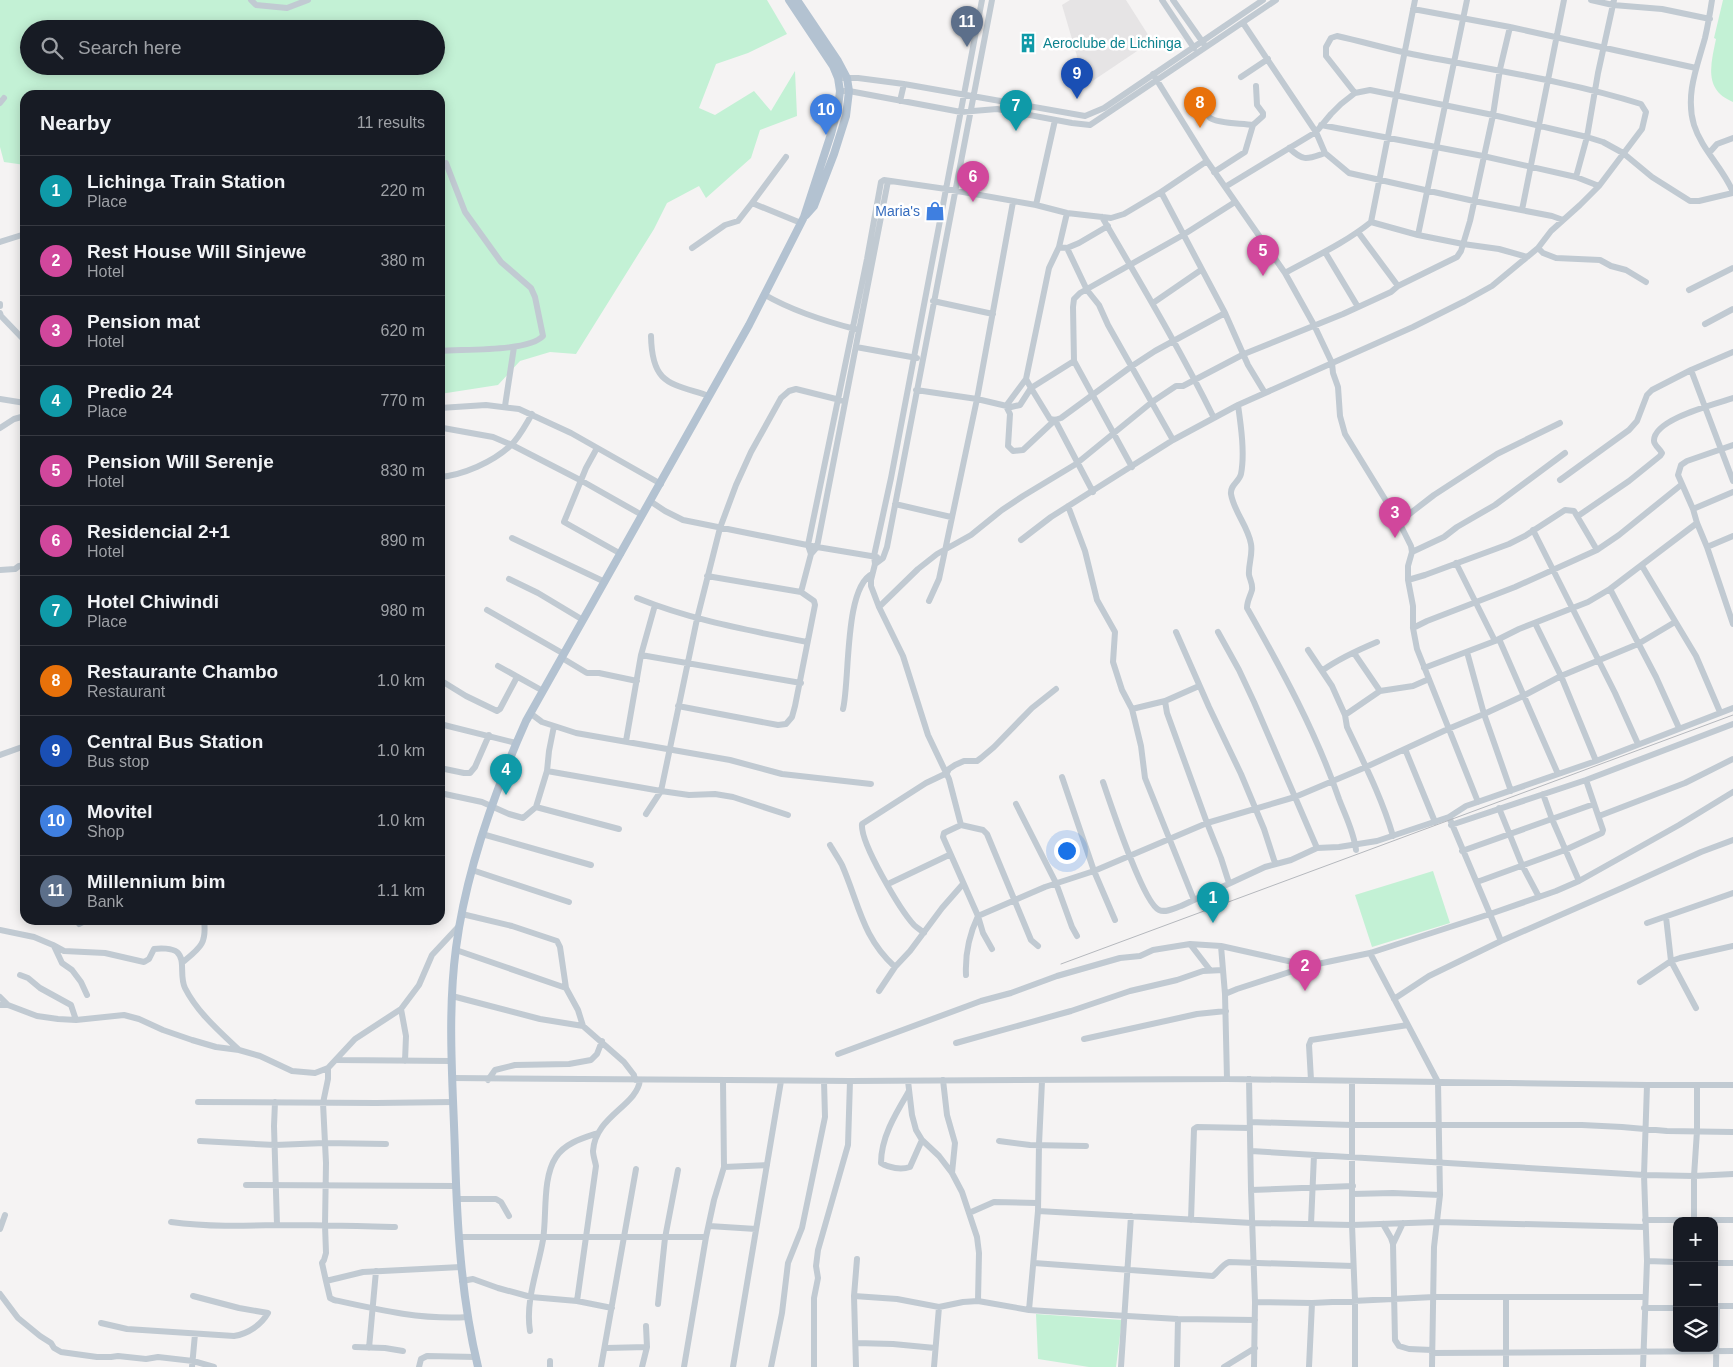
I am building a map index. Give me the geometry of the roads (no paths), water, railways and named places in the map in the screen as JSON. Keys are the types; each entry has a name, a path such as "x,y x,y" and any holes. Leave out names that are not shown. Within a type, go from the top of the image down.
{"main road":[{"path":"478,1367 462,1281 458,1237 451,1061 452,996 459,926 472,870 491,807 530,713 661,484 765,294 803,220 821,165 846,116 849,91 824,46 797,4 789,0"},
{"path":"803,220 814,206 829,168 842,78"},
{"path":"821,165 829,168"}],"street":[{"path":"251,0 256,5 287,8 308,0"},
{"path":"961,825 947,773 928,735 902,656 871,586 875,564 874,556 900,433 982,0"},
{"path":"875,564 883,558 895,504 992,0"},
{"path":"842,78 858,78 904,84 1085,116 1104,108 1193,46 1265,2 1276,0"},
{"path":"1285,273 1325,252 1371,222 1380,181 1386,138 1415,0"},
{"path":"1418,235 1467,0"},
{"path":"1522,210 1564,0"},
{"path":"1590,0 1662,9 1710,19"},
{"path":"1225,187 1316,132 1341,104 1355,93 1370,90 1493,115 1603,142 1623,153 1652,177 1690,201 1699,201 1733,193 1702,143 1694,125 1691,106 1691,93 1710,19 1712,0"},
{"path":"1167,1 1206,48"},
{"path":"1167,1 1198,54"},
{"path":"840,90 961,112 997,109 1090,125 1243,23 1265,2"},
{"path":"1576,177 1587,137 1613,2"},
{"path":"1413,9 1510,27 1696,68"},
{"path":"1243,23 1316,132 1325,153 1349,173 1563,220"},
{"path":"880,607 918,569 944,550 971,534 1002,510 1076,464 1152,402 1176,386 1183,386 1244,354 1391,292 1398,286 1452,260 1461,251 1474,201 1510,27"},
{"path":"1021,540 1051,517 1174,440 1238,405 1466,301 1492,286 1538,248 1563,220 1599,186 1642,129 1646,112 1641,104 1596,91 1500,69 1405,52 1337,36 1331,38 1326,47 1326,56 1355,93"},
{"path":"974,38 984,40"},
{"path":"1241,77 1268,59"},
{"path":"1153,74 1214,172 1285,273 1314,325 1332,363 1338,388 1340,416 1345,434 1399,522 1411,546 1412,552 1408,566 1408,580 1413,606 1417,650 1478,802"},
{"path":"900,101 904,84"},
{"path":"1214,172 1245,152 1253,125 1263,116 1257,105 1256,86"},
{"path":"1202,100 1207,114 1211,118 1228,123 1253,125"},
{"path":"1036,205 1055,120"},
{"path":"1321,125 1483,156 1576,177 1599,186"},
{"path":"1709,153 1718,144 1733,138"},
{"path":"1289,148 1298,157 1303,159 1325,153"},
{"path":"692,248 725,225 738,221 786,157"},
{"path":"811,554 808,545 856,330 880,187 883,181 954,190 1036,205 1067,213 1111,218 1124,214 1207,161"},
{"path":"445,351 514,347 539,340 543,336 535,297 531,288 501,262 465,212 446,163"},
{"path":"1161,192 1225,313 1248,365 1265,393"},
{"path":"929,601 939,579 1014,202"},
{"path":"1132,467 1074,361 1074,299 1080,293 1183,235 1235,202"},
{"path":"752,203 803,220"},
{"path":"1006,406 1026,379 1049,268 1059,247 1067,213"},
{"path":"1102,217 1196,380 1214,418"},
{"path":"1371,222 1418,235 1463,244 1499,248 1527,257"},
{"path":"1059,247 1067,248 1079,243 1108,226"},
{"path":"939,228 947,229"},
{"path":"1358,232 1398,286"},
{"path":"0,242 20,235"},
{"path":"1067,248 1087,290 1099,305 1108,325 1174,440"},
{"path":"1538,248 1543,253 1556,258 1600,260 1611,266 1626,270 1646,282"},
{"path":"1325,252 1358,307"},
{"path":"1689,290 1733,268"},
{"path":"1153,303 1201,270"},
{"path":"929,279 937,281"},
{"path":"765,294 781,304 856,330"},
{"path":"933,301 993,314"},
{"path":"1705,324 1733,309"},
{"path":"0,313 20,336"},
{"path":"1006,406 1010,414 1008,446 1014,451 1023,450 1055,420 1061,418 1132,366 1225,313"},
{"path":"847,373 856,347 856,330"},
{"path":"651,336 654,365 660,376 669,382 709,396"},
{"path":"505,406 514,347"},
{"path":"856,347 923,359"},
{"path":"1560,480 1629,430 1637,421 1652,390 1691,370 1733,352"},
{"path":"916,390 1011,407 1020,405 1031,388 1074,361"},
{"path":"1691,370 1733,481"},
{"path":"1026,379 1050,419 1055,420 1092,492"},
{"path":"646,814 660,791 697,619 720,528 751,452 782,398 789,391 796,389 841,400"},
{"path":"1578,516 1629,481 1660,456 1662,453 1654,443 1654,440 1660,428 1680,416 1733,398"},
{"path":"0,399 20,402"},
{"path":"801,592 811,554 817,546 841,400"},
{"path":"445,408 486,405 519,409 571,433 661,484"},
{"path":"1238,405 1242,434 1242,470 1240,478 1232,486 1231,494 1249,534 1251,546 1249,576 1252,582 1252,590 1247,602 1247,608 1302,709 1333,780 1355,847"},
{"path":"445,477 484,463 512,445 532,414"},
{"path":"0,428 20,417"},
{"path":"1399,522 1434,495 1497,454 1560,423"},
{"path":"445,428 493,437 512,445 642,515"},
{"path":"900,433 908,434"},
{"path":"1733,445 1695,458 1681,465 1678,475 1693,509 1733,624"},
{"path":"597,448 586,468 564,522 621,554"},
{"path":"1412,552 1444,536 1495,505 1565,452"},
{"path":"1414,628 1554,570 1597,550 1619,535 1681,485"},
{"path":"1693,509 1733,492"},
{"path":"650,501 665,512 683,520 883,558"},
{"path":"895,504 951,517"},
{"path":"1068,506 1085,551 1097,600 1115,632 1113,662 1122,690 1132,709 1141,746 1145,778 1194,900"},
{"path":"1408,580 1509,544 1565,510 1571,510 1578,516 1597,550"},
{"path":"1424,668 1572,609 1610,589 1697,523"},
{"path":"1534,530 1638,744"},
{"path":"1707,547 1733,536"},
{"path":"512,538 605,582"},
{"path":"1456,563 1475,602 1497,640 1558,774"},
{"path":"0,570 15,569 20,566"},
{"path":"1642,566 1696,656 1720,712"},
{"path":"843,710 847,684 847,652 854,610 865,579 872,574"},
{"path":"678,706 778,725 786,724 792,717 801,683 815,605 814,601 801,592 707,576"},
{"path":"509,579 538,593 583,620"},
{"path":"1610,589 1656,677 1679,728"},
{"path":"637,598 697,619 808,642"},
{"path":"626,741 641,655 655,605"},
{"path":"487,610 563,656 587,673 599,673 637,681"},
{"path":"966,975 965,962 969,940 978,916 1056,883 1094,871 1207,824 1295,797 1366,767 1448,728 1484,714 1561,676 1638,644 1674,622"},
{"path":"1535,623 1561,676 1596,761"},
{"path":"1176,632 1228,750 1241,774 1264,829 1274,864"},
{"path":"1218,632 1243,678 1317,848"},
{"path":"1323,670 1340,658 1377,642"},
{"path":"1308,650 1323,670 1345,715 1347,727 1387,815 1394,836"},
{"path":"1467,652 1484,714 1510,790"},
{"path":"1354,653 1380,692"},
{"path":"641,655 801,683"},
{"path":"498,666 542,691"},
{"path":"445,683 497,711 500,709 517,677"},
{"path":"1345,715 1380,692 1413,686 1429,679"},
{"path":"1132,709 1165,701 1199,686"},
{"path":"924,933 915,926 877,868 869,851 862,824 947,773 949,769 964,761 977,761 994,747 1032,708 1056,690"},
{"path":"1165,701 1167,713 1207,824 1222,858 1229,884"},
{"path":"1102,782 1129,856 1152,905 1160,910 1168,911 1274,864 1291,860 1317,848 1355,847 1394,836 1449,817 1466,806 1596,761 1733,708"},
{"path":"530,713 542,722 576,733 730,760 782,774 871,784"},
{"path":"1451,825 1586,780 1733,724"},
{"path":"445,725 516,743"},
{"path":"445,794 464,797 523,818 536,807 547,771 554,726"},
{"path":"445,769 470,773 488,735"},
{"path":"0,755 20,748"},
{"path":"1405,748 1435,822"},
{"path":"1599,816 1685,783 1733,759"},
{"path":"547,771 660,791 689,795 715,794 733,797 743,799 752,804 772,808 788,815"},
{"path":"1062,777 1094,871 1115,920"},
{"path":"1477,882 1565,850 1602,833 1603,830 1599,816 1586,780"},
{"path":"1225,994 1308,966 1370,953 1490,914 1579,881 1733,792"},
{"path":"1543,794 1579,881"},
{"path":"1016,804 1056,883 1077,936"},
{"path":"1462,851 1594,804"},
{"path":"536,807 619,830"},
{"path":"1499,808 1508,834 1538,897"},
{"path":"1449,817 1501,940"},
{"path":"992,949 983,933 978,916 950,855 943,835 961,825 983,830 987,834 1031,940 1038,946"},
{"path":"482,834 591,864"},
{"path":"1394,1000 1429,976 1501,940 1622,888 1692,855 1733,840"},
{"path":"830,845 842,866 855,902 874,943 895,967"},
{"path":"888,884 950,855"},
{"path":"472,870 569,902"},
{"path":"879,991 895,967 910,951 942,908 964,884"},
{"path":"1647,923 1733,892"},
{"path":"462,914 512,926 557,941 560,947 566,988 578,1010 583,1026"},
{"path":"1666,917 1671,961 1696,1008"},
{"path":"182,962 199,950 204,942 204,925"},
{"path":"0,1004 37,1016 76,1020 124,1015 192,1040 260,1056 292,1071 315,1073 328,1068 355,1039 401,1009 419,985 432,955 459,926"},
{"path":"0,930 34,937 64,951 104,953 144,962 147,961 152,951 157,948 177,952 182,962 181,975 184,987 213,1025 239,1050"},
{"path":"838,1054 981,1000 1011,993 1057,976 1120,958 1140,956 1152,950 1190,944 1221,946 1308,966"},
{"path":"1190,944 1210,970"},
{"path":"53,945 62,963 72,970 81,982 87,995"},
{"path":"1221,946 1226,1011 1228,1079"},
{"path":"1640,982 1671,961 1701,952 1733,946"},
{"path":"456,950 566,988"},
{"path":"1370,953 1438,1082 1440,1195 1434,1247 1432,1367"},
{"path":"956,1043 1071,1011 1130,991 1210,970 1223,970"},
{"path":"20,975 71,1005 76,1020"},
{"path":"0,996 8,1006"},
{"path":"452,996 540,1019 583,1026 624,1062 638,1080 639,1087 630,1100 612,1114 598,1133 593,1152 596,1166 576,1301"},
{"path":"401,1009 406,1036 404,1061"},
{"path":"1084,1039 1178,1018 1226,1011"},
{"path":"1311,1080 1309,1045 1311,1040 1408,1025"},
{"path":"488,1080 495,1070 514,1065 569,1064 591,1060 597,1054 602,1042"},
{"path":"337,1060 451,1061"},
{"path":"328,1068 328,1079 323,1103 326,1253 322,1263 330,1298 372,1309 422,1317 468,1317"},
{"path":"452,1078 488,1080 723,1081 1249,1079 1733,1085"},
{"path":"1249,1079 1255,1302 1254,1367"},
{"path":"943,1080 947,1115 955,1143 952,1173"},
{"path":"1352,1080 1352,1225 1355,1367"},
{"path":"684,1367 708,1226 724,1167 723,1081"},
{"path":"733,1367 780,1081"},
{"path":"771,1367 782,1313 788,1263 802,1228 825,1118 824,1081"},
{"path":"814,1367 814,1298 818,1278 816,1266 818,1250 848,1145 850,1081"},
{"path":"908,1081 912,1116 916,1130 922,1140 939,1156 952,1173 965,1201 977,1237 979,1253 978,1302"},
{"path":"1029,1310 1038,1207 1042,1081"},
{"path":"1643,1367 1647,1261 1644,1174 1647,1085"},
{"path":"1694,1217 1697,1085"},
{"path":"909,1091 886,1135 881,1164 893,1168 905,1169 910,1167 922,1140"},
{"path":"198,1102 453,1102"},
{"path":"275,1102 277,1226"},
{"path":"1191,1220 1194,1129 1197,1127 1439,1124 1582,1125 1667,1131 1733,1132"},
{"path":"530,1331 529,1310 543,1238 550,1168 557,1155 568,1145 598,1133"},
{"path":"200,1141 275,1145 325,1143 386,1144"},
{"path":"999,1141 1086,1146"},
{"path":"1251,1151 1644,1174 1694,1176 1733,1174"},
{"path":"1311,1224 1311,1186 1314,1155"},
{"path":"724,1167 767,1166"},
{"path":"602,1367 636,1169"},
{"path":"658,1304 665,1238 678,1170"},
{"path":"246,1185 456,1186"},
{"path":"1251,1190 1311,1186 1353,1186"},
{"path":"1352,1194 1440,1195"},
{"path":"457,1199 496,1199 501,1202 509,1216"},
{"path":"965,1201 972,1205 983,1206"},
{"path":"969,1213 1000,1201 1038,1207 1131,1216 1252,1223 1352,1225 1437,1222 1645,1224 1673,1222"},
{"path":"0,1229 5,1215"},
{"path":"1121,1367 1131,1216"},
{"path":"1718,1220 1733,1220"},
{"path":"171,1222 221,1226 325,1225 395,1227"},
{"path":"1383,1224 1391,1238 1392,1244 1395,1340 1399,1346 1432,1351 1673,1351"},
{"path":"1392,1244 1403,1224"},
{"path":"708,1226 756,1229"},
{"path":"458,1237 706,1237"},
{"path":"856,1367 854,1296 857,1259"},
{"path":"1647,1261 1673,1262"},
{"path":"1034,1263 1213,1276 1219,1272 1222,1265 1229,1262 1353,1266"},
{"path":"1718,1263 1733,1263"},
{"path":"326,1281 363,1272 461,1267"},
{"path":"369,1348 376,1271"},
{"path":"462,1281 474,1279 532,1297 576,1301 612,1308"},
{"path":"0,1294 18,1318 61,1352 97,1357 127,1356 146,1359 158,1357 214,1367"},
{"path":"101,1323 127,1329 234,1336 244,1335 263,1321 268,1313 193,1296"},
{"path":"854,1296 897,1299 940,1307 962,1302 978,1302 1029,1310 1178,1319 1255,1320"},
{"path":"1255,1302 1312,1303 1434,1297 1645,1297"},
{"path":"1506,1297 1506,1367"},
{"path":"1309,1367 1312,1303"},
{"path":"1718,1306 1733,1306"},
{"path":"934,1367 940,1307"},
{"path":"1644,1308 1673,1308"},
{"path":"1177,1367 1178,1319"},
{"path":"642,1367 647,1346 646,1326"},
{"path":"193,1364 195,1334"},
{"path":"856,1343 936,1348"},
{"path":"606,1348 647,1346"},
{"path":"355,1347 403,1351"},
{"path":"1224,1367 1255,1348"},
{"path":"1718,1350 1733,1351"},
{"path":"1716,1352 1716,1367"},
{"path":"419,1367 421,1359 427,1356 476,1357"}],"railway":[{"path":"1061,964 1733,715"}],"place":[{"name":"Aeroclube de Lichinga","path":"1028,43"},
{"name":"Millennium bim","path":"967,47"},
{"name":"Central Bus Station","path":"1077,99"},
{"name":"Restaurante Chambo","path":"1200,128"},
{"name":"Hotel Chiwindi","path":"1016,131"},
{"name":"Movitel","path":"826,135"},
{"name":"Residencial 2+1","path":"973,202"},
{"name":"Maria's","path":"935,211"},
{"name":"Pension Will Serenje","path":"1263,276"},
{"name":"Pension mat","path":"1395,538"},
{"name":"Predio 24","path":"506,795"},
{"name":"Lichinga Train Station","path":"1213,923"},
{"name":"Rest House Will Sinjewe","path":"1305,991"}]}
